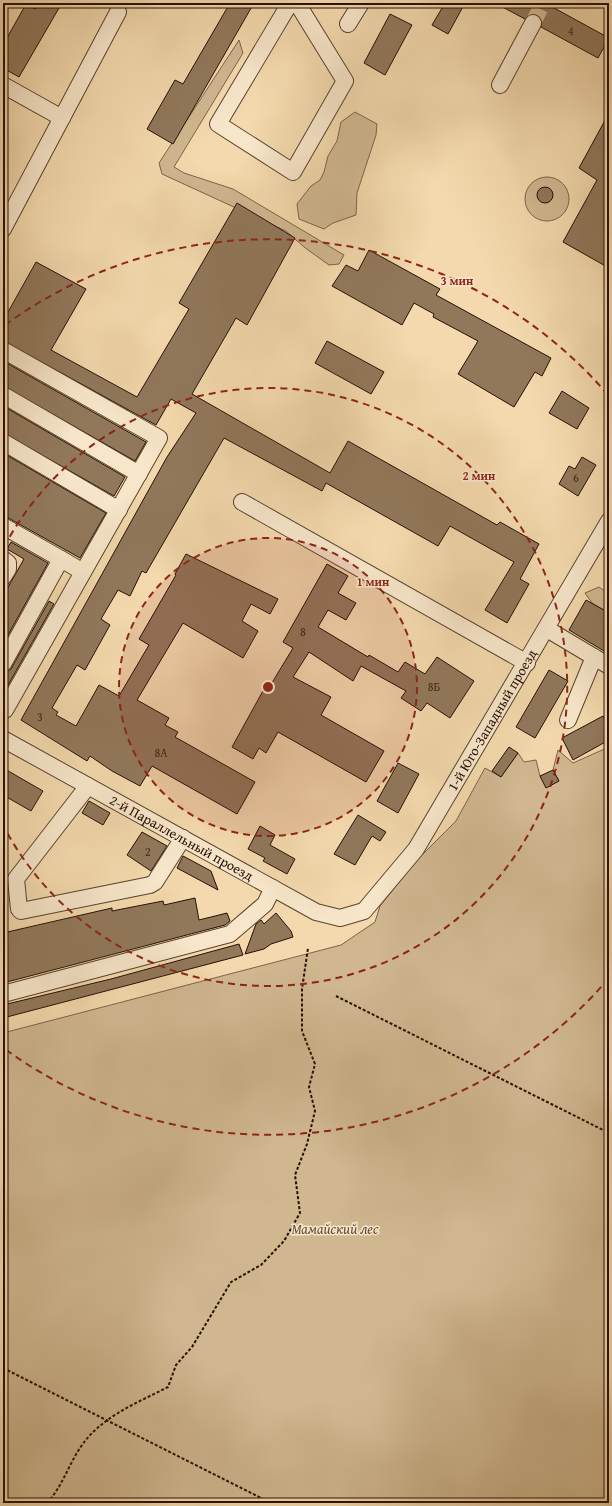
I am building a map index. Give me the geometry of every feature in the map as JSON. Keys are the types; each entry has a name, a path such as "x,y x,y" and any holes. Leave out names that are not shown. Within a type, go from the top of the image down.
{"street":[{"path":"290,3 218,124 293,172 345,81 298,3"},
{"path":"348,24 360,3"},
{"path":"3,229 118,12"},
{"path":"500,85 533,23"},
{"path":"3,85 62,118"},
{"path":"3,350 159,438 5,710"},
{"path":"3,395 139,474"},
{"path":"3,442 119,510"},
{"path":"242,502 527,663"},
{"name":"1-й Юго-Западный проезд","path":"364,911 416,849 608,524"},
{"path":"4,530 83,572"},
{"path":"3,664 61,559"},
{"path":"3,560 8,563 8,569 3,577"},
{"path":"547,629 609,666"},
{"path":"568,720 594,657"},
{"name":"2-й Параллельный проезд","path":"3,739 316,912 340,918 364,911"},
{"path":"88,786 16,879 19,909 22,911 150,885 155,882 183,838"},
{"path":"3,994 230,934 265,904 273,888"}],"path":[{"path":"47,1503 56,1492 80,1446 106,1420 168,1387 176,1364 192,1347 231,1282 261,1265 284,1241 300,1213 295,1175 307,1144 315,1111 309,1087 315,1064 302,1031 302,989 308,948"},
{"path":"336,996 609,1133"},
{"path":"3,1368 271,1503"}],"green space":[{"path":"239,40 243,53 174,167 184,173 233,189 344,255 339,264 329,265 304,247 286,231 162,174 159,163"},
{"path":"355,112 377,124 376,135 357,193 356,215 333,223 324,229 299,219 297,204 311,186 320,180 324,172 328,156 337,141 341,122"},
{"path":"547,177 559,181 565,187 569,199 565,211 559,217 547,221 535,217 529,211 525,199 529,187 535,181"},
{"path":"599,587 609,594 609,613 592,603 585,593"},
{"name":"Мамайский лес","path":"609,747 609,1503 3,1503 3,1033 341,945 375,922 380,906 417,860 456,821 485,768 501,777 518,753 524,762 536,760 540,776 559,781 553,770 558,750 573,763"}],"building":[{"path":"39,3 50,3 59,8 19,77 3,68 3,45 26,4 35,9"},
{"path":"230,3 254,3 173,144 147,129 175,80 183,84"},
{"path":"445,3 465,3 448,34 432,25"},
{"path":"495,3 545,3 609,38 598,58 541,27 542,22 538,15 532,14 525,19"},
{"path":"390,14 412,25 385,75 364,63"},
{"path":"609,113 609,268 563,242 597,180 579,168"},
{"path":"545,187 552,192 553,195 548,202 545,203 538,198 537,195 542,188"},
{"path":"237,203 295,238 247,325 236,318 192,394 330,473 348,441 497,525 500,522 539,544 520,579 529,584 507,623 485,610 514,562 450,526 438,546 326,483 322,491 224,438 146,573 142,571 130,596 118,590 101,619 110,625 85,670 77,665 52,708 58,712 56,715 76,726 99,685 119,696 149,645 139,639 176,575 175,574 186,554 278,599 270,614 251,604 242,621 258,631 243,658 183,623 137,700 169,718 165,725 178,732 175,737 255,782 237,814 152,766 140,786 112,771 90,756 87,761 21,720 167,457 196,413 171,399 156,425 3,341 3,321 36,262 86,289 51,350 137,397 189,309 179,303"},
{"path":"369,250 440,289 436,295 551,358 542,376 535,372 514,407 458,374 478,341 433,317 434,314 414,303 402,325 332,286 346,265 358,271"},
{"path":"327,341 384,372 371,394 315,363"},
{"path":"3,361 146,442 135,461 3,386"},
{"path":"562,391 589,408 577,429 549,413"},
{"path":"3,406 125,477 114,496 3,433"},
{"path":"3,453 106,513 80,558 3,515"},
{"path":"582,457 596,465 578,496 559,484 569,466 575,469"},
{"path":"11,542 48,563 3,644 3,596 24,559 7,549"},
{"path":"327,564 348,576 338,593 356,603 346,620 328,610 318,627 368,657 369,655 398,672 405,662 425,674 437,657 474,681 450,718 427,703 421,711 401,698 406,691 361,666 353,681 309,652 293,677 331,697 321,715 384,751 366,782 278,732 266,753 259,748 253,759 232,747 264,689 267,691 293,648 283,642"},
{"path":"586,600 609,613 609,654 569,630"},
{"path":"49,601 54,604 3,694 3,673 11,669"},
{"path":"549,670 568,681 535,738 516,727"},
{"path":"603,716 609,728 609,740 573,760 562,738"},
{"path":"509,747 518,753 501,777 492,771"},
{"path":"398,763 419,774 398,813 377,801"},
{"path":"3,768 43,791 31,811 3,795"},
{"path":"553,770 559,781 546,788 540,776"},
{"path":"89,801 110,813 103,825 82,813"},
{"path":"358,815 386,832 380,841 372,836 355,865 334,854"},
{"path":"260,826 275,835 270,845 295,859 287,874 263,861 265,858 248,849"},
{"path":"142,832 167,846 151,871 127,855"},
{"path":"183,856 211,871 218,890 177,868"},
{"path":"195,898 199,920 227,913 230,921 225,925 3,983 3,933 112,908 112,911 163,901 164,905"},
{"path":"276,913 291,931 293,937 271,944 264,949 245,954 256,924 261,920 264,924"},
{"path":"239,944 243,955 3,1018 3,1005 111,979"}],"tunnel":[{"path":"533,23 543,3"}]}
